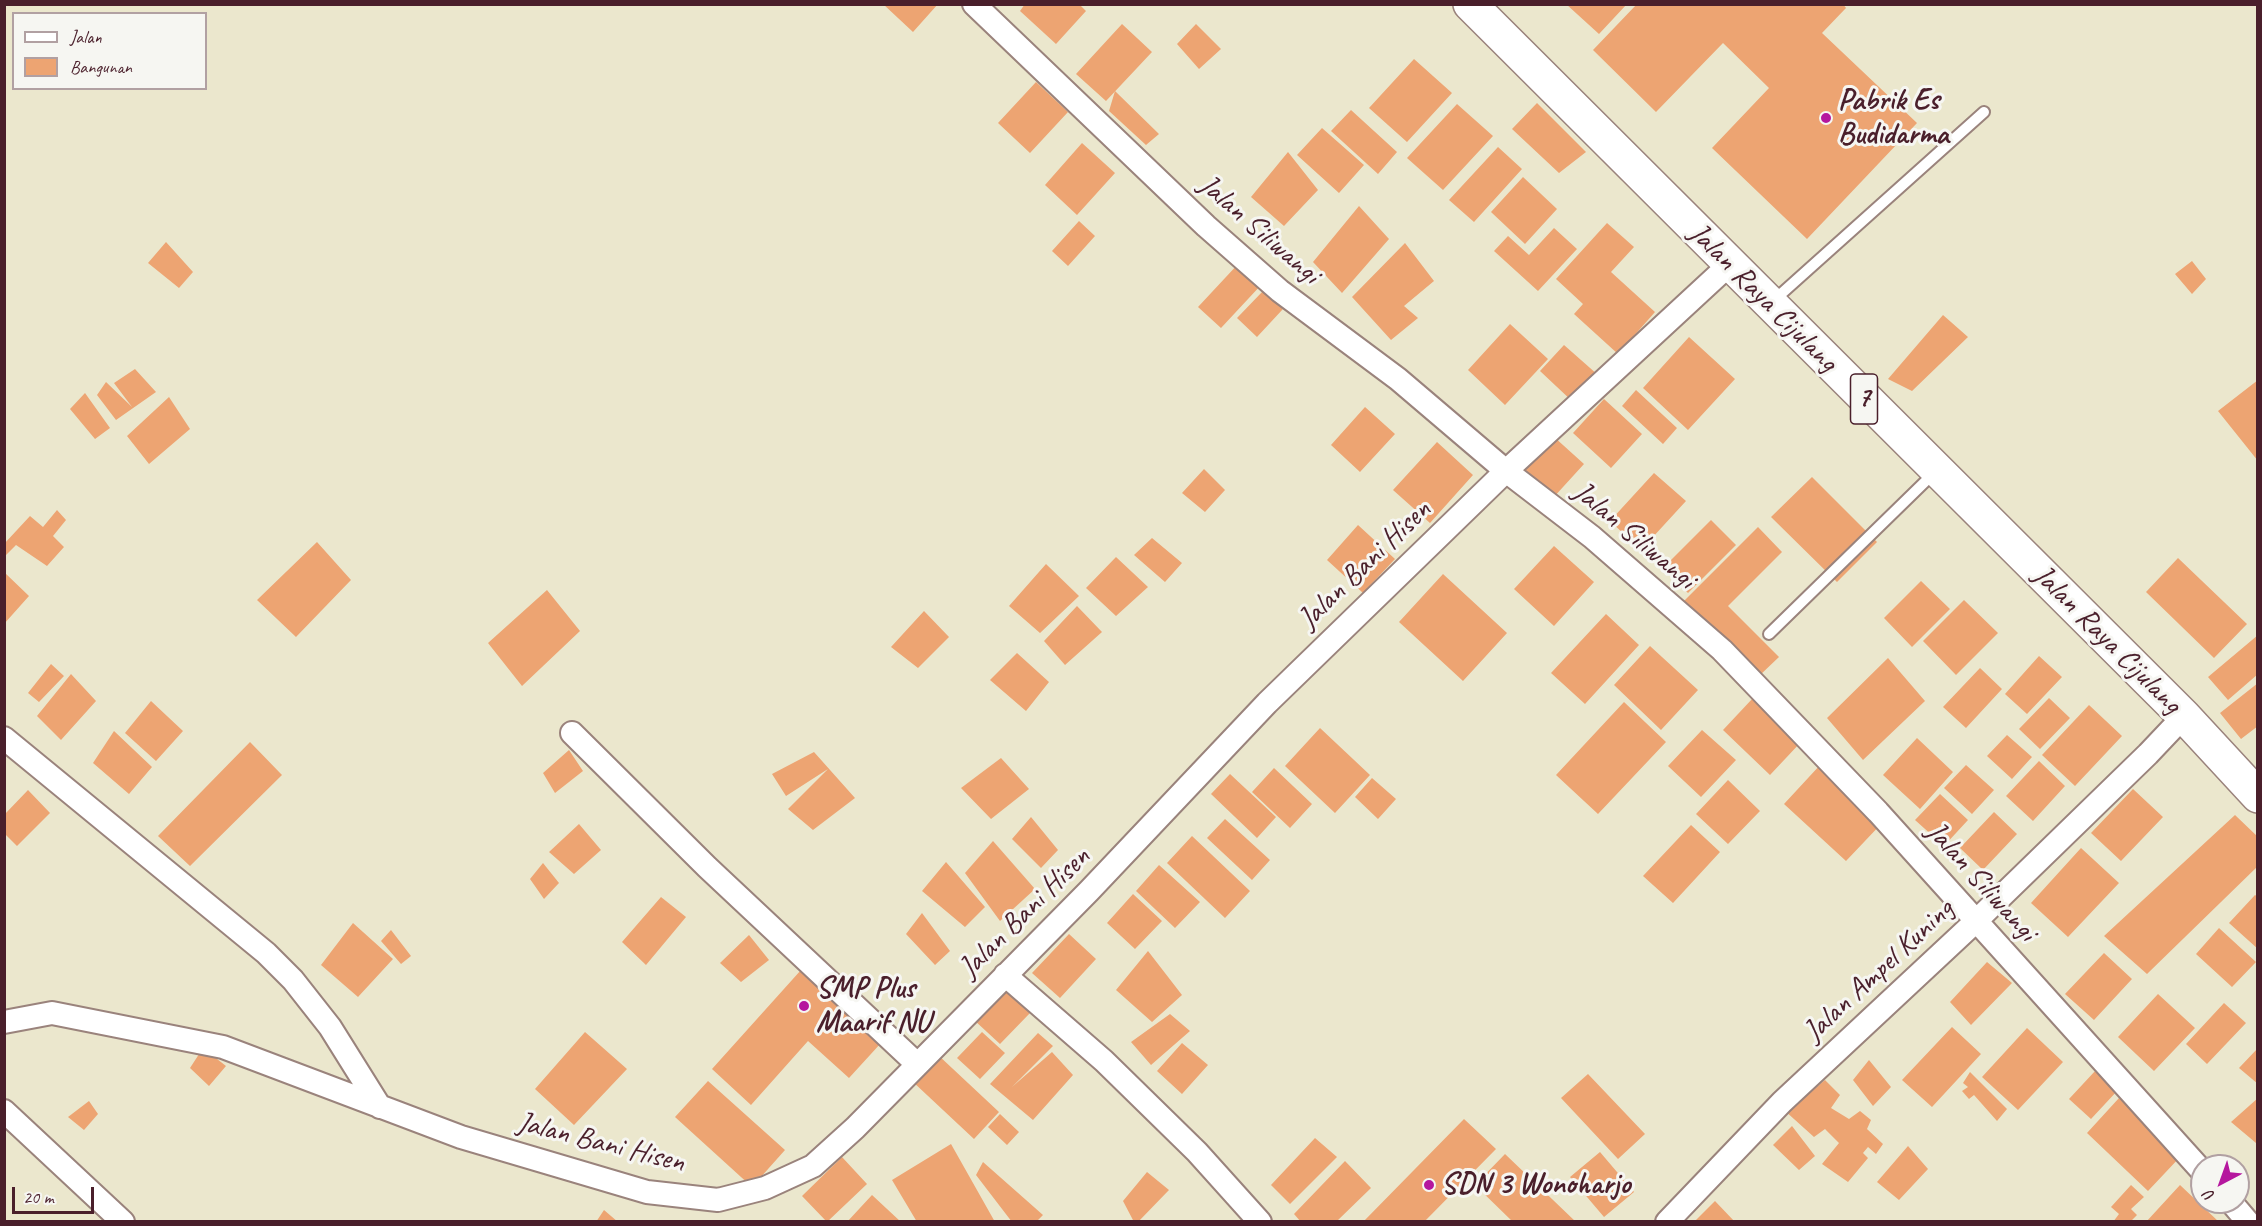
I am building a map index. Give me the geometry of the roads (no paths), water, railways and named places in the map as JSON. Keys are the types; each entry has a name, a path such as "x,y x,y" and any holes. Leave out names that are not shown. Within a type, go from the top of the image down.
{"highway":[{"name":"Jalan Raya Cijulang","path":"1470,4 2184,716 2258,796"}],"street":[{"name":"Jalan Siliwangi","path":"974,4 1206,226 1280,291 1398,379 1506,471 1592,537 1722,650 1870,804 2190,1158"},
{"name":"Jalan Bani Hisen","path":"4,1022 52,1013 223,1047 461,1137 647,1192 718,1200 765,1188 813,1166 1005,975 1268,703 1506,471 1730,264"},
{"name":"Jalan Ampel Kuning","path":"1667,1221 1782,1102 1975,922 2184,716"},
{"path":"572,733 707,867 917,1064"},
{"path":"4,738 266,953 293,980 330,1027 380,1107"},
{"path":"1005,975 1104,1061 1197,1152 1260,1221"},
{"path":"4,1110 123,1221"}],"lane":[{"path":"1769,304 1984,112"},
{"path":"1769,634 1936,470"}],"place":[{"name":"Pabrik Es Budidarma","path":"1826,118"},
{"name":"SMP Plus Maarif NU","path":"804,1006"},
{"name":"SDN 3 Wonoharjo","path":"1429,1185"}]}
